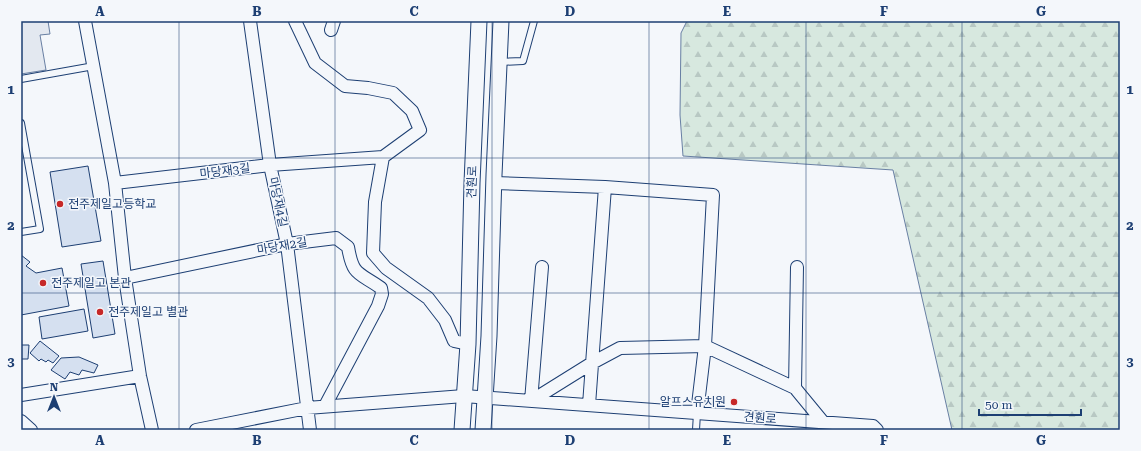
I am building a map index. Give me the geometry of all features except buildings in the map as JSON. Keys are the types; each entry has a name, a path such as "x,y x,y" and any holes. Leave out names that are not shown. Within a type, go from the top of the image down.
{"street":[{"path":"85,21 115,183 125,278 140,376 152,430"},
{"name":"마당재4길","path":"250,21 270,165 287,244 306,408 310,430"},
{"path":"296,21 315,63 345,86 368,88 393,93 412,111 420,130 383,158 375,202 373,253 386,268 428,298 444,320 454,340 468,344"},
{"name":"견훤로","path":"462,430 468,344 472,182 480,21"},
{"name":"견훤로","path":"483,430 489,336 501,21"},
{"name":"마당재3길","path":"115,183 270,165 383,158"},
{"name":"견훤로","path":"494,183 605,187 713,195 705,346 696,413"},
{"path":"589,405 605,187"},
{"name":"마당재2길","path":"125,278 287,244 336,238 348,247 351,262 359,275 381,288 382,294 378,306 325,406"},
{"path":"531,400 542,267"},
{"path":"795,388 797,267"},
{"path":"531,400 620,348 705,346 795,388 823,422"},
{"path":"21,395 140,376"},
{"path":"196,430 306,408 464,396"},
{"name":"견훤로","path":"464,396 823,422 875,428"},
{"path":"21,421 31,430"}],"lane":[{"path":"499,62 523,61 534,21"},
{"path":"21,78 94,66"},
{"path":"21,123 40,229 21,232"},
{"path":"696,413 696,430"}],"green space":[{"path":"687,21 1120,21 1120,430 952,430 893,170 683,156 680,115 681,33"}],"shaded area":[{"path":"21,21 48,21 50,34 40,35 46,70 21,74"}],"place":[{"name":"전주제일고등학교","path":"60,204"},
{"name":"전주제일고 본관","path":"43,283"},
{"name":"전주제일고 별관","path":"100,312"},
{"name":"알프스유치원","path":"734,402"}]}
